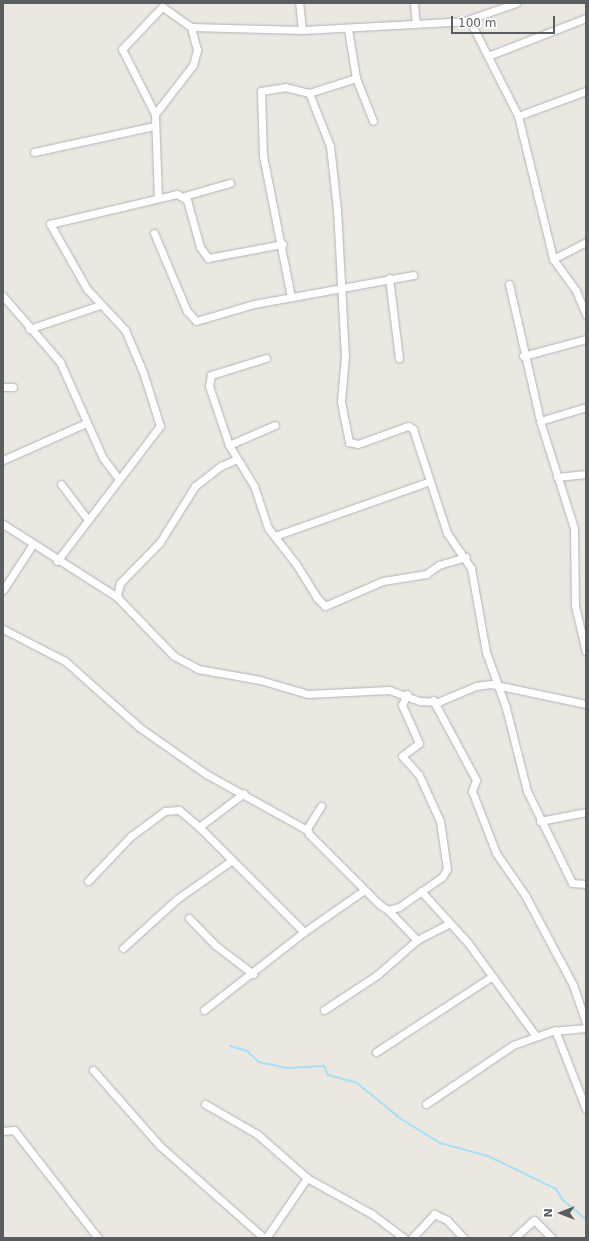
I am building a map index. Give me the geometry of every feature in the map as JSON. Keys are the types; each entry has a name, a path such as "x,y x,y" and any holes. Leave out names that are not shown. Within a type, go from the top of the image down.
{"street":[{"path":"299,3 302,30"},
{"path":"414,3 416,24"},
{"path":"158,198 154,126 155,114 122,49 163,5 191,27 302,30 348,29 467,20 516,3"},
{"path":"488,56 586,18"},
{"path":"467,20 488,56 518,116 553,259 576,291 586,315"},
{"path":"155,114 193,65 197,50 191,27"},
{"path":"348,29 356,78 373,121"},
{"path":"291,297 283,244 263,156 261,91 285,87 309,93 356,78"},
{"path":"518,116 586,91"},
{"path":"309,93 330,146 344,289 346,356 341,402 349,442 358,444 394,429 411,426 447,533 466,556 497,685 527,791 540,821 572,883 586,884"},
{"path":"34,152 154,126"},
{"path":"57,561 160,426 143,372 124,330 100,306 82,281 50,224 158,198 184,196 230,183"},
{"path":"184,196 200,247 208,258 283,244"},
{"path":"154,232 187,311 196,321 291,297 344,289 389,278 413,275"},
{"path":"553,259 586,242"},
{"path":"389,278 399,358"},
{"path":"509,284 523,356 540,421 574,528 575,606 586,652"},
{"path":"3,296 29,329 60,362 86,424 103,458 119,479"},
{"path":"29,329 100,306"},
{"path":"523,356 586,339"},
{"path":"266,358 211,375 208,379 229,445 254,486 268,528 325,606 383,581 426,574 439,564 466,556"},
{"path":"3,387 12,387"},
{"path":"540,421 586,407"},
{"path":"3,460 86,424"},
{"path":"229,445 275,425"},
{"path":"116,597 120,583 160,542 195,486 221,466 237,459"},
{"path":"558,477 586,474"},
{"path":"275,536 430,481"},
{"path":"61,484 88,520"},
{"path":"3,524 57,561 116,597 174,656 198,669 260,680 308,694 375,690 407,694 420,701 446,700 476,686 497,685 586,704"},
{"path":"3,590 34,544"},
{"path":"3,629 65,661 139,727 206,774 244,792 307,830 364,891 388,910 417,940"},
{"path":"388,910 408,903 447,869 440,821 419,776 402,756 419,743 402,705 407,694"},
{"path":"433,700 476,780 472,791 496,853 525,895 573,985 586,1023"},
{"path":"199,827 244,792"},
{"path":"307,830 321,806"},
{"path":"88,881 131,836 165,811 179,810 199,827 304,932"},
{"path":"540,821 586,812"},
{"path":"123,948 176,899 232,860"},
{"path":"204,1010 253,974 304,932 364,891"},
{"path":"421,891 450,923 492,976 535,1035"},
{"path":"190,918 215,945 253,974"},
{"path":"324,1010 377,975 417,940 450,923"},
{"path":"376,1052 492,976"},
{"path":"426,1104 514,1045 535,1035 555,1030 586,1028"},
{"path":"555,1030 586,1109"},
{"path":"93,1070 160,1146 265,1238 306,1178"},
{"path":"205,1104 257,1134 306,1178 372,1214 404,1238"},
{"path":"3,1131 14,1130 98,1238"},
{"path":"412,1238 434,1214 447,1220 464,1238"},
{"path":"514,1238 534,1220 552,1238"}],"waterway":[{"path":"230,1046 247,1051 259,1062 288,1068 324,1066 328,1075 357,1083 401,1119 440,1143 488,1156 556,1189 563,1200 586,1219"}]}
